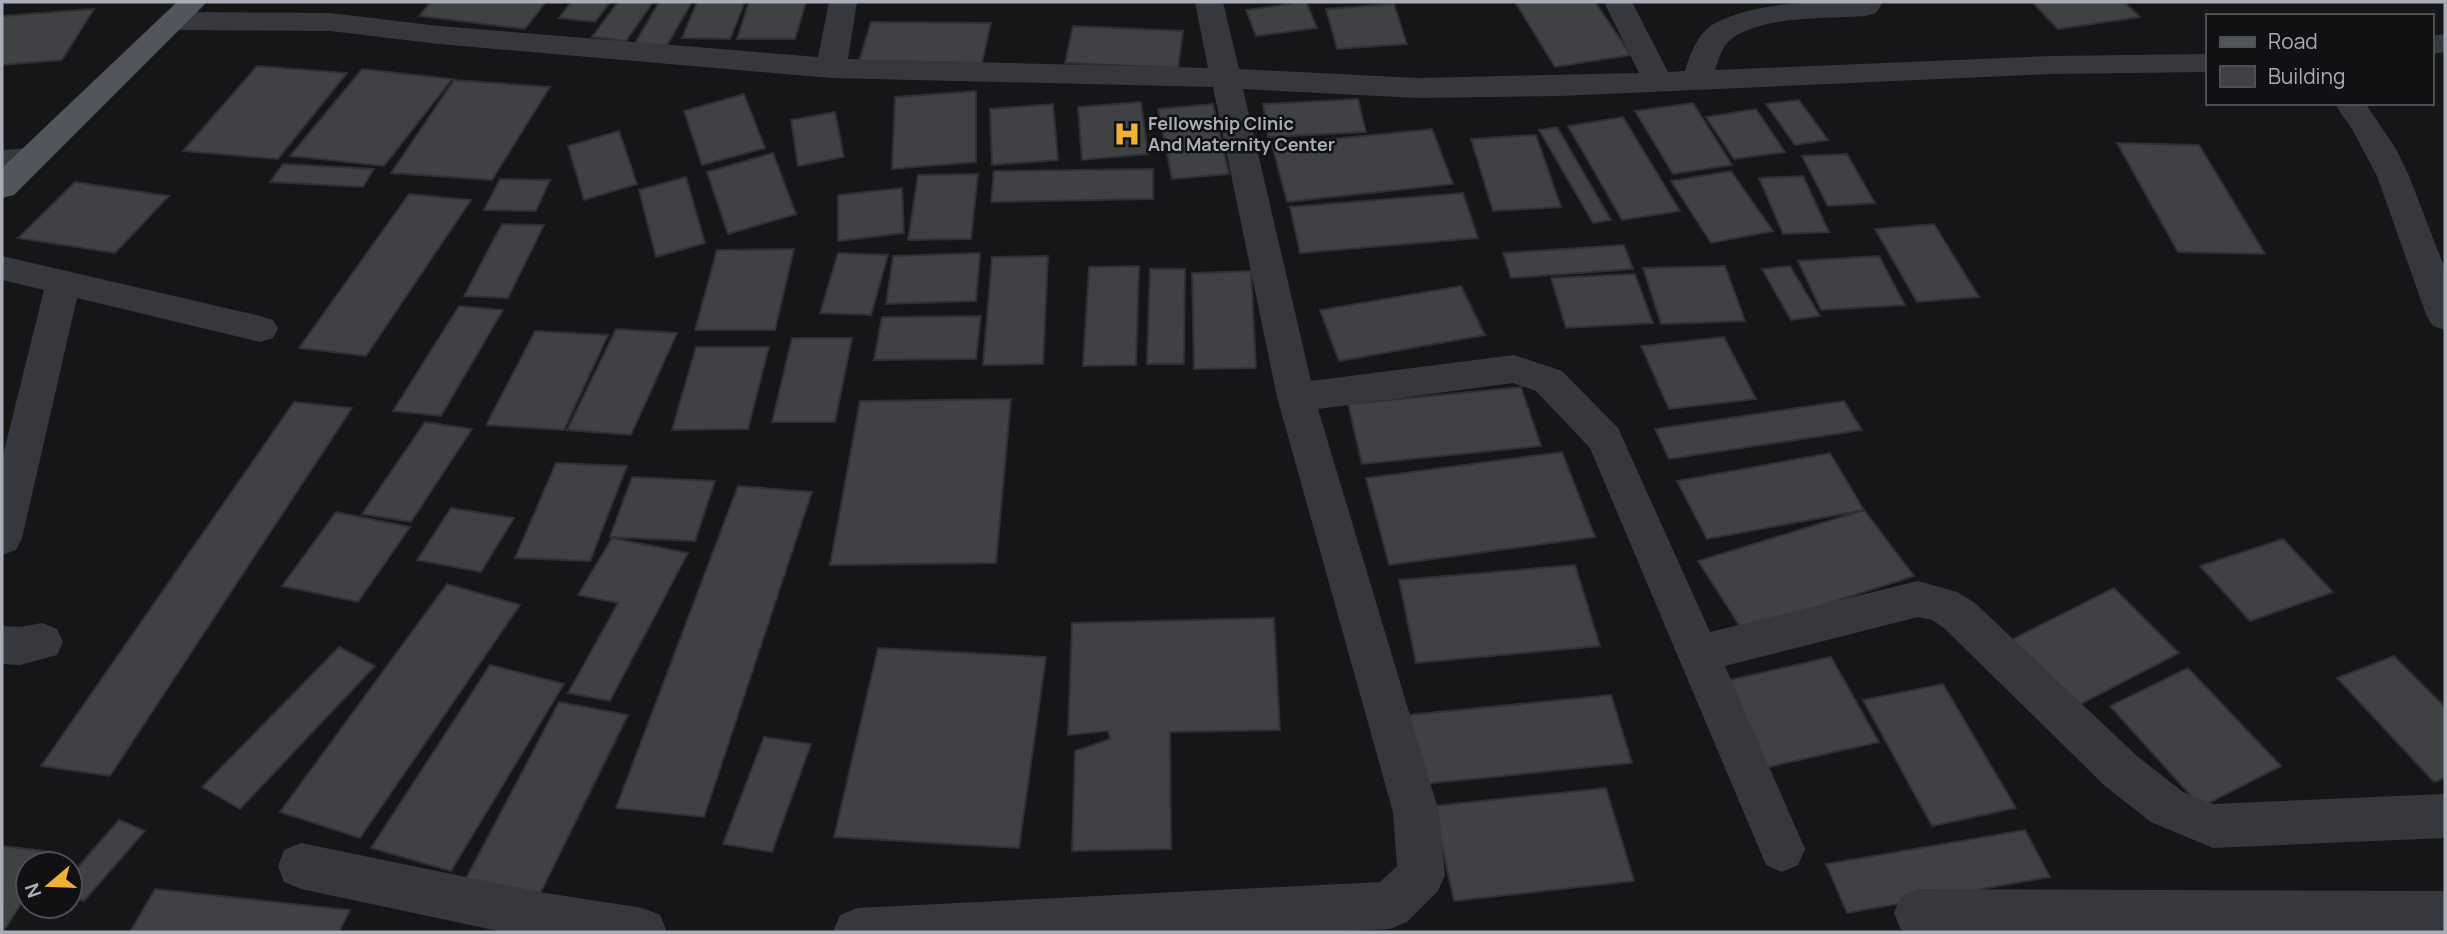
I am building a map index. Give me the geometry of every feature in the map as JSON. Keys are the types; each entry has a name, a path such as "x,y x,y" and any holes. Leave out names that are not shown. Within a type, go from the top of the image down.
{"main road":[{"path":"2,187 16,160 181,9"}],"street":[{"path":"330,22 364,2"},
{"path":"831,68 844,2"},
{"path":"857,932 1390,905 1421,876 1416,812 1296,397 1209,2"},
{"path":"1618,2 1658,81"},
{"path":"1697,80 1711,42 1737,23 1774,8 1866,7 1868,2"},
{"path":"181,9 439,35 831,68 1227,78 1418,88 1697,80 2052,65 2206,63"},
{"path":"2352,105 2388,164 2445,317"},
{"path":"2,268 260,329"},
{"path":"2,538 64,283"},
{"path":"1296,397 1514,369 1549,381 1605,439 1782,849"},
{"path":"1698,654 1918,599 1942,605 1959,616 2121,772 2167,807 2213,826 2445,816"},
{"path":"301,866 538,916 643,932"},
{"path":"1918,913 2445,915"}],"building":[{"path":"431,2 546,2 525,29 419,16"},
{"path":"571,2 610,2 595,22 559,18"},
{"path":"618,2 653,2 626,41 592,37"},
{"path":"659,2 692,2 666,47 634,45"},
{"path":"697,2 745,2 730,39 682,38"},
{"path":"749,2 806,2 795,39 737,39"},
{"path":"1306,2 1317,28 1256,36 1246,10"},
{"path":"1515,2 1595,2 1631,55 1555,67"},
{"path":"2032,2 2124,2 2140,17 2058,29"},
{"path":"1394,4 1407,44 1337,49 1326,9"},
{"path":"94,9 62,60 2,65 2,16"},
{"path":"871,22 991,23 982,63 859,61"},
{"path":"1073,26 1183,31 1178,68 1065,63"},
{"path":"257,66 347,73 278,159 183,151"},
{"path":"362,69 452,79 384,166 290,156"},
{"path":"454,80 550,87 492,180 391,173"},
{"path":"976,91 976,162 892,169 895,97"},
{"path":"744,94 765,148 702,165 684,111"},
{"path":"1358,99 1366,132 1268,137 1263,104"},
{"path":"1799,100 1828,140 1795,145 1766,104"},
{"path":"1141,102 1148,154 1082,160 1078,107"},
{"path":"1693,103 1732,165 1673,174 1635,111"},
{"path":"1053,104 1058,160 992,165 990,109"},
{"path":"1213,104 1229,174 1172,179 1158,109"},
{"path":"1756,109 1785,152 1734,159 1706,117"},
{"path":"835,112 844,157 798,166 791,120"},
{"path":"1623,117 1680,211 1622,220 1568,126"},
{"path":"1557,127 1611,220 1593,223 1539,130"},
{"path":"1432,129 1453,184 1287,202 1272,145"},
{"path":"619,131 637,184 584,200 568,146"},
{"path":"1536,135 1561,207 1493,211 1471,139"},
{"path":"2117,143 2199,145 2265,254 2178,252"},
{"path":"773,153 796,214 728,234 707,172"},
{"path":"1847,154 1875,203 1828,206 1802,156"},
{"path":"283,164 374,169 363,187 270,182"},
{"path":"1153,169 1153,199 991,202 994,171"},
{"path":"1731,171 1773,231 1711,243 1671,181"},
{"path":"978,174 971,239 908,240 918,175"},
{"path":"1803,176 1829,232 1783,234 1759,178"},
{"path":"686,177 705,243 656,257 639,190"},
{"path":"500,179 550,180 536,211 484,210"},
{"path":"75,182 169,196 115,253 18,238"},
{"path":"902,188 904,233 838,241 838,195"},
{"path":"1463,193 1478,238 1300,253 1290,207"},
{"path":"409,194 471,200 366,356 299,348"},
{"path":"502,224 544,225 508,298 464,296"},
{"path":"1934,224 1979,297 1917,302 1875,229"},
{"path":"1624,245 1633,269 1511,278 1503,253"},
{"path":"794,249 775,330 695,330 717,250"},
{"path":"838,253 888,255 871,315 820,313"},
{"path":"980,253 976,301 886,304 893,256"},
{"path":"1048,256 1043,364 983,365 992,257"},
{"path":"1879,256 1905,305 1821,310 1798,261"},
{"path":"1139,266 1136,365 1083,366 1089,267"},
{"path":"1725,266 1745,321 1661,324 1643,268"},
{"path":"1790,266 1820,316 1791,320 1762,269"},
{"path":"1150,269 1185,269 1184,364 1147,364"},
{"path":"1251,271 1256,368 1194,369 1192,273"},
{"path":"1635,274 1653,323 1566,328 1551,278"},
{"path":"1461,286 1485,335 1339,361 1320,310"},
{"path":"459,306 503,310 441,416 393,411"},
{"path":"981,316 976,359 874,360 882,317"},
{"path":"616,329 677,333 631,435 567,430"},
{"path":"535,331 608,335 564,430 486,425"},
{"path":"1724,337 1756,399 1669,409 1641,346"},
{"path":"792,338 852,338 835,422 772,422"},
{"path":"696,347 769,347 748,429 672,430"},
{"path":"1521,387 1541,446 1362,464 1348,404"},
{"path":"1011,399 996,563 830,565 860,401"},
{"path":"1844,401 1862,430 1669,459 1655,429"},
{"path":"294,402 352,408 110,776 41,766"},
{"path":"425,422 472,429 411,522 362,514"},
{"path":"1562,452 1595,537 1389,565 1366,478"},
{"path":"1830,453 1864,510 1707,539 1677,481"},
{"path":"556,463 627,466 590,561 515,558"},
{"path":"632,477 715,481 695,541 610,537"},
{"path":"738,486 812,492 704,817 616,808"},
{"path":"451,508 514,518 481,572 417,560"},
{"path":"1864,510 1914,576 1743,631 1698,561"},
{"path":"336,512 410,527 358,602 282,586"},
{"path":"612,538 688,553 610,701 568,693 618,603 578,595"},
{"path":"2283,539 2333,592 2250,621 2200,566"},
{"path":"1575,565 1600,646 1416,663 1399,580"},
{"path":"447,584 520,605 360,838 280,812"},
{"path":"2114,588 2179,653 2073,708 2011,640"},
{"path":"1274,618 1280,730 1170,732 1171,849 1072,851 1075,751 1110,739 1108,731 1068,735 1072,623"},
{"path":"339,647 375,666 240,809 202,787"},
{"path":"878,648 1046,657 1019,848 834,837"},
{"path":"2394,656 2445,707 2445,778 2434,782 2337,678"},
{"path":"1831,657 1879,742 1764,768 1721,682"},
{"path":"490,665 564,684 451,871 371,848"},
{"path":"2188,668 2281,766 2201,807 2110,706"},
{"path":"1943,684 2016,808 1932,826 1863,700"},
{"path":"1611,695 1632,763 1423,784 1408,715"},
{"path":"559,702 628,715 536,902 462,886"},
{"path":"764,737 811,744 772,852 723,844"},
{"path":"1606,788 1634,881 1454,901 1433,806"},
{"path":"119,820 145,831 84,901 84,860"},
{"path":"2025,830 2050,877 1847,913 1826,864"},
{"path":"2,846 37,850 14,850 14,915 3,932"},
{"path":"155,889 350,910 339,932 130,932"}],"place":[{"name":"Fellowship Clinic And Maternity Center","path":"1127,134"}]}
